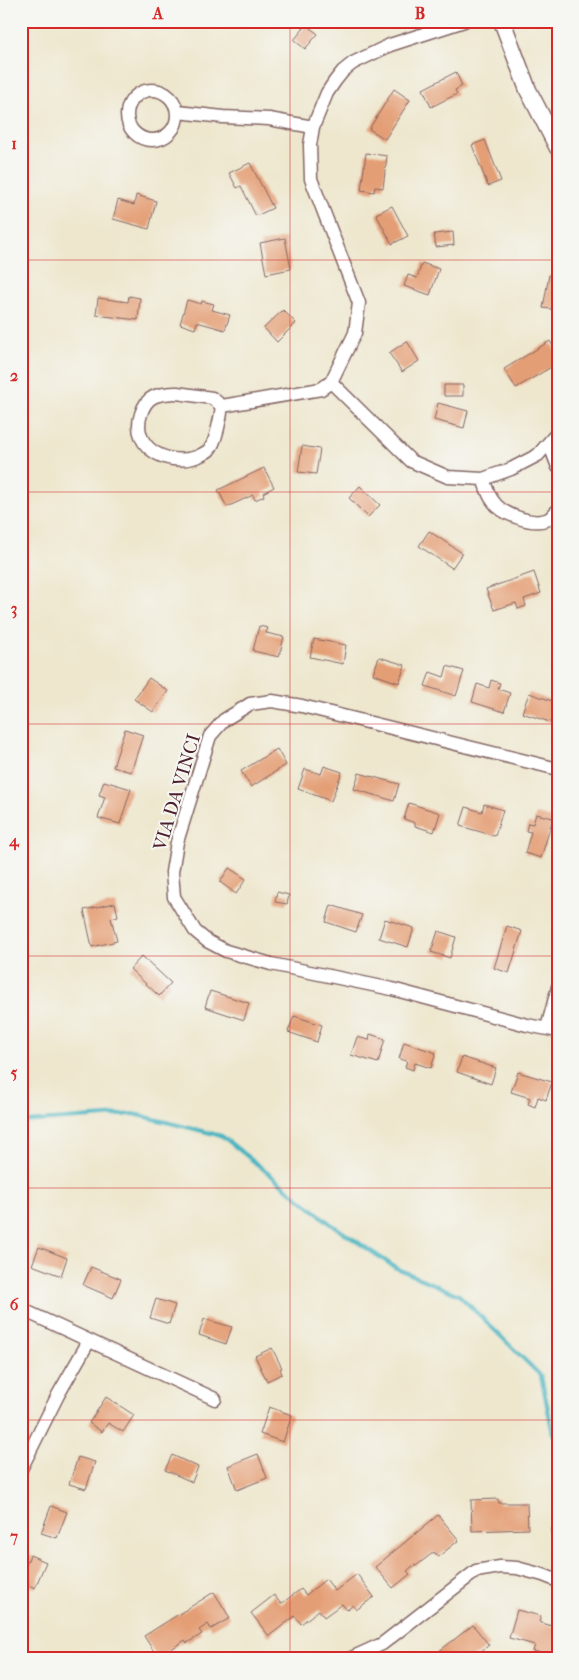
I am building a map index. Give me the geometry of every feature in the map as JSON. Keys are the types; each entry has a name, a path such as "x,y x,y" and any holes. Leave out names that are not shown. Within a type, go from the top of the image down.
{"street":[{"path":"222,406 216,434 209,450 198,457 171,459 153,452 140,437 138,423 144,405 156,394 177,393 212,398 222,406 321,389 332,382 355,332 359,303 311,180 310,146 313,127 327,93 343,71 353,63 390,45 464,21"},
{"path":"502,21 528,90 558,148"},
{"path":"153,89 167,94 176,105 178,112 177,120 171,132 158,140 144,139 137,136 128,125 126,118 129,104 133,98 139,93 153,89"},
{"path":"178,112 223,117 269,119 313,127"},
{"path":"332,382 411,461 448,477 483,479 511,469 538,455 558,432"},
{"path":"549,442 558,467"},
{"path":"483,479 493,502 521,519 548,520 558,510"},
{"name":"VIA DA VINCI","path":"552,1029 527,1025 392,989 271,964 226,951 207,942 195,931 174,897 172,872 177,842 210,736 224,720 250,704 272,701 302,706 558,769"},
{"path":"552,1029 558,987"},
{"path":"21,1309 215,1399"},
{"path":"21,1469 58,1395 89,1341"},
{"path":"349,1659 382,1644 476,1571 500,1567 517,1568 558,1581"}],"building":[{"path":"295,21 314,21 309,27 318,34 305,49 294,40 304,28"},
{"path":"456,72 462,86 455,90 457,94 431,107 423,89"},
{"path":"394,89 410,100 385,139 369,129"},
{"path":"485,140 501,181 488,186 472,145"},
{"path":"366,153 387,156 383,188 375,187 374,192 361,190"},
{"path":"250,163 273,208 256,216 241,186 237,188 229,173"},
{"path":"136,195 156,201 149,229 113,219 118,200 134,205"},
{"path":"392,206 408,236 392,244 376,214"},
{"path":"453,232 454,245 436,247 434,234"},
{"path":"285,238 291,269 266,274 260,243"},
{"path":"422,263 439,269 430,295 404,286 408,275 417,278"},
{"path":"549,275 558,276 558,310 543,308"},
{"path":"129,296 140,298 138,320 96,315 98,298 128,302"},
{"path":"187,300 201,304 202,301 214,304 212,310 230,315 225,330 197,322 195,329 180,324"},
{"path":"283,310 296,323 277,342 264,328"},
{"path":"407,341 419,361 402,372 389,353"},
{"path":"550,341 558,355 558,363 516,388 504,369"},
{"path":"444,385 463,385 463,396 444,396"},
{"path":"438,403 468,411 464,428 434,420"},
{"path":"302,446 320,449 316,474 298,472"},
{"path":"264,468 274,487 263,493 264,496 255,500 253,495 227,507 218,490"},
{"path":"360,486 380,505 368,517 349,498"},
{"path":"429,531 462,553 452,568 419,546"},
{"path":"534,572 541,593 524,599 526,606 518,609 516,603 494,610 486,589"},
{"path":"259,626 268,628 266,633 284,637 279,657 253,651"},
{"path":"314,639 346,645 343,664 310,657"},
{"path":"379,657 405,665 399,683 373,674"},
{"path":"447,666 464,671 456,696 425,686 430,672 444,677"},
{"path":"149,678 168,691 153,712 134,699"},
{"path":"491,680 500,683 498,689 510,693 504,712 472,702 477,684 489,688"},
{"path":"529,693 558,703 553,723 522,713"},
{"path":"125,729 143,735 131,772 113,767"},
{"path":"277,749 286,765 251,787 241,771"},
{"path":"324,766 342,772 331,801 298,789 305,769 321,774"},
{"path":"359,773 399,784 394,801 354,789"},
{"path":"104,781 131,789 120,824 98,818 105,797 99,795"},
{"path":"409,803 440,813 434,832 415,826 415,823 404,819"},
{"path":"484,804 503,810 495,836 460,826 466,807 482,812"},
{"path":"536,814 553,818 541,858 525,853 531,832 526,831 528,823 533,824"},
{"path":"229,868 246,879 236,894 220,882"},
{"path":"277,892 289,895 287,904 275,902"},
{"path":"115,903 118,916 111,918 117,941 92,947 84,910"},
{"path":"331,905 362,915 356,932 326,922"},
{"path":"385,919 414,928 408,947 379,938"},
{"path":"507,926 522,931 509,973 494,968"},
{"path":"438,931 456,937 450,958 431,952"},
{"path":"142,956 171,983 159,996 130,969"},
{"path":"210,991 249,1003 244,1020 205,1007"},
{"path":"294,1016 322,1025 317,1042 288,1032"},
{"path":"370,1034 385,1039 378,1063 351,1055 357,1037 369,1040"},
{"path":"404,1042 436,1053 431,1068 415,1063 413,1070 405,1067 407,1061 399,1059"},
{"path":"462,1057 496,1068 491,1084 457,1072"},
{"path":"518,1072 552,1082 546,1100 538,1097 535,1107 528,1104 530,1098 511,1092"},
{"path":"39,1247 67,1258 61,1276 32,1265"},
{"path":"91,1267 121,1279 113,1298 83,1285"},
{"path":"156,1299 175,1305 169,1324 150,1318"},
{"path":"204,1319 232,1327 226,1344 199,1335"},
{"path":"272,1348 282,1368 280,1369 282,1374 267,1381 255,1356"},
{"path":"106,1397 134,1415 123,1432 108,1423 102,1432 89,1423"},
{"path":"269,1407 292,1415 283,1442 260,1434"},
{"path":"258,1454 267,1478 237,1490 228,1466"},
{"path":"172,1455 198,1467 192,1482 165,1470"},
{"path":"78,1457 95,1462 86,1489 69,1484"},
{"path":"498,1499 499,1503 527,1503 528,1529 472,1531 471,1500"},
{"path":"51,1506 67,1512 57,1538 41,1533"},
{"path":"438,1515 459,1540 438,1557 434,1552 416,1566 414,1565 407,1571 410,1574 393,1588 375,1567"},
{"path":"558,1518 558,1537 550,1532"},
{"path":"30,1555 46,1562 35,1588 21,1582 21,1576"},
{"path":"357,1574 374,1597 356,1610 353,1605 347,1610 342,1604 324,1617 319,1610 301,1624 295,1616 269,1636 251,1613 274,1595 281,1604 301,1589 306,1595 326,1579 335,1591"},
{"path":"214,1592 230,1618 211,1629 208,1624 199,1630 202,1634 187,1643 185,1640 158,1658 144,1636"},
{"path":"21,1598 29,1600 21,1621"},
{"path":"517,1610 541,1616 539,1622 558,1628 558,1643 554,1656 533,1651 535,1645 509,1638"},
{"path":"473,1625 489,1645 471,1659 429,1659"}],"waterway":[{"path":"21,1121 134,1114 222,1136 331,1224 396,1268 459,1295 541,1376 553,1434 558,1437"}]}
